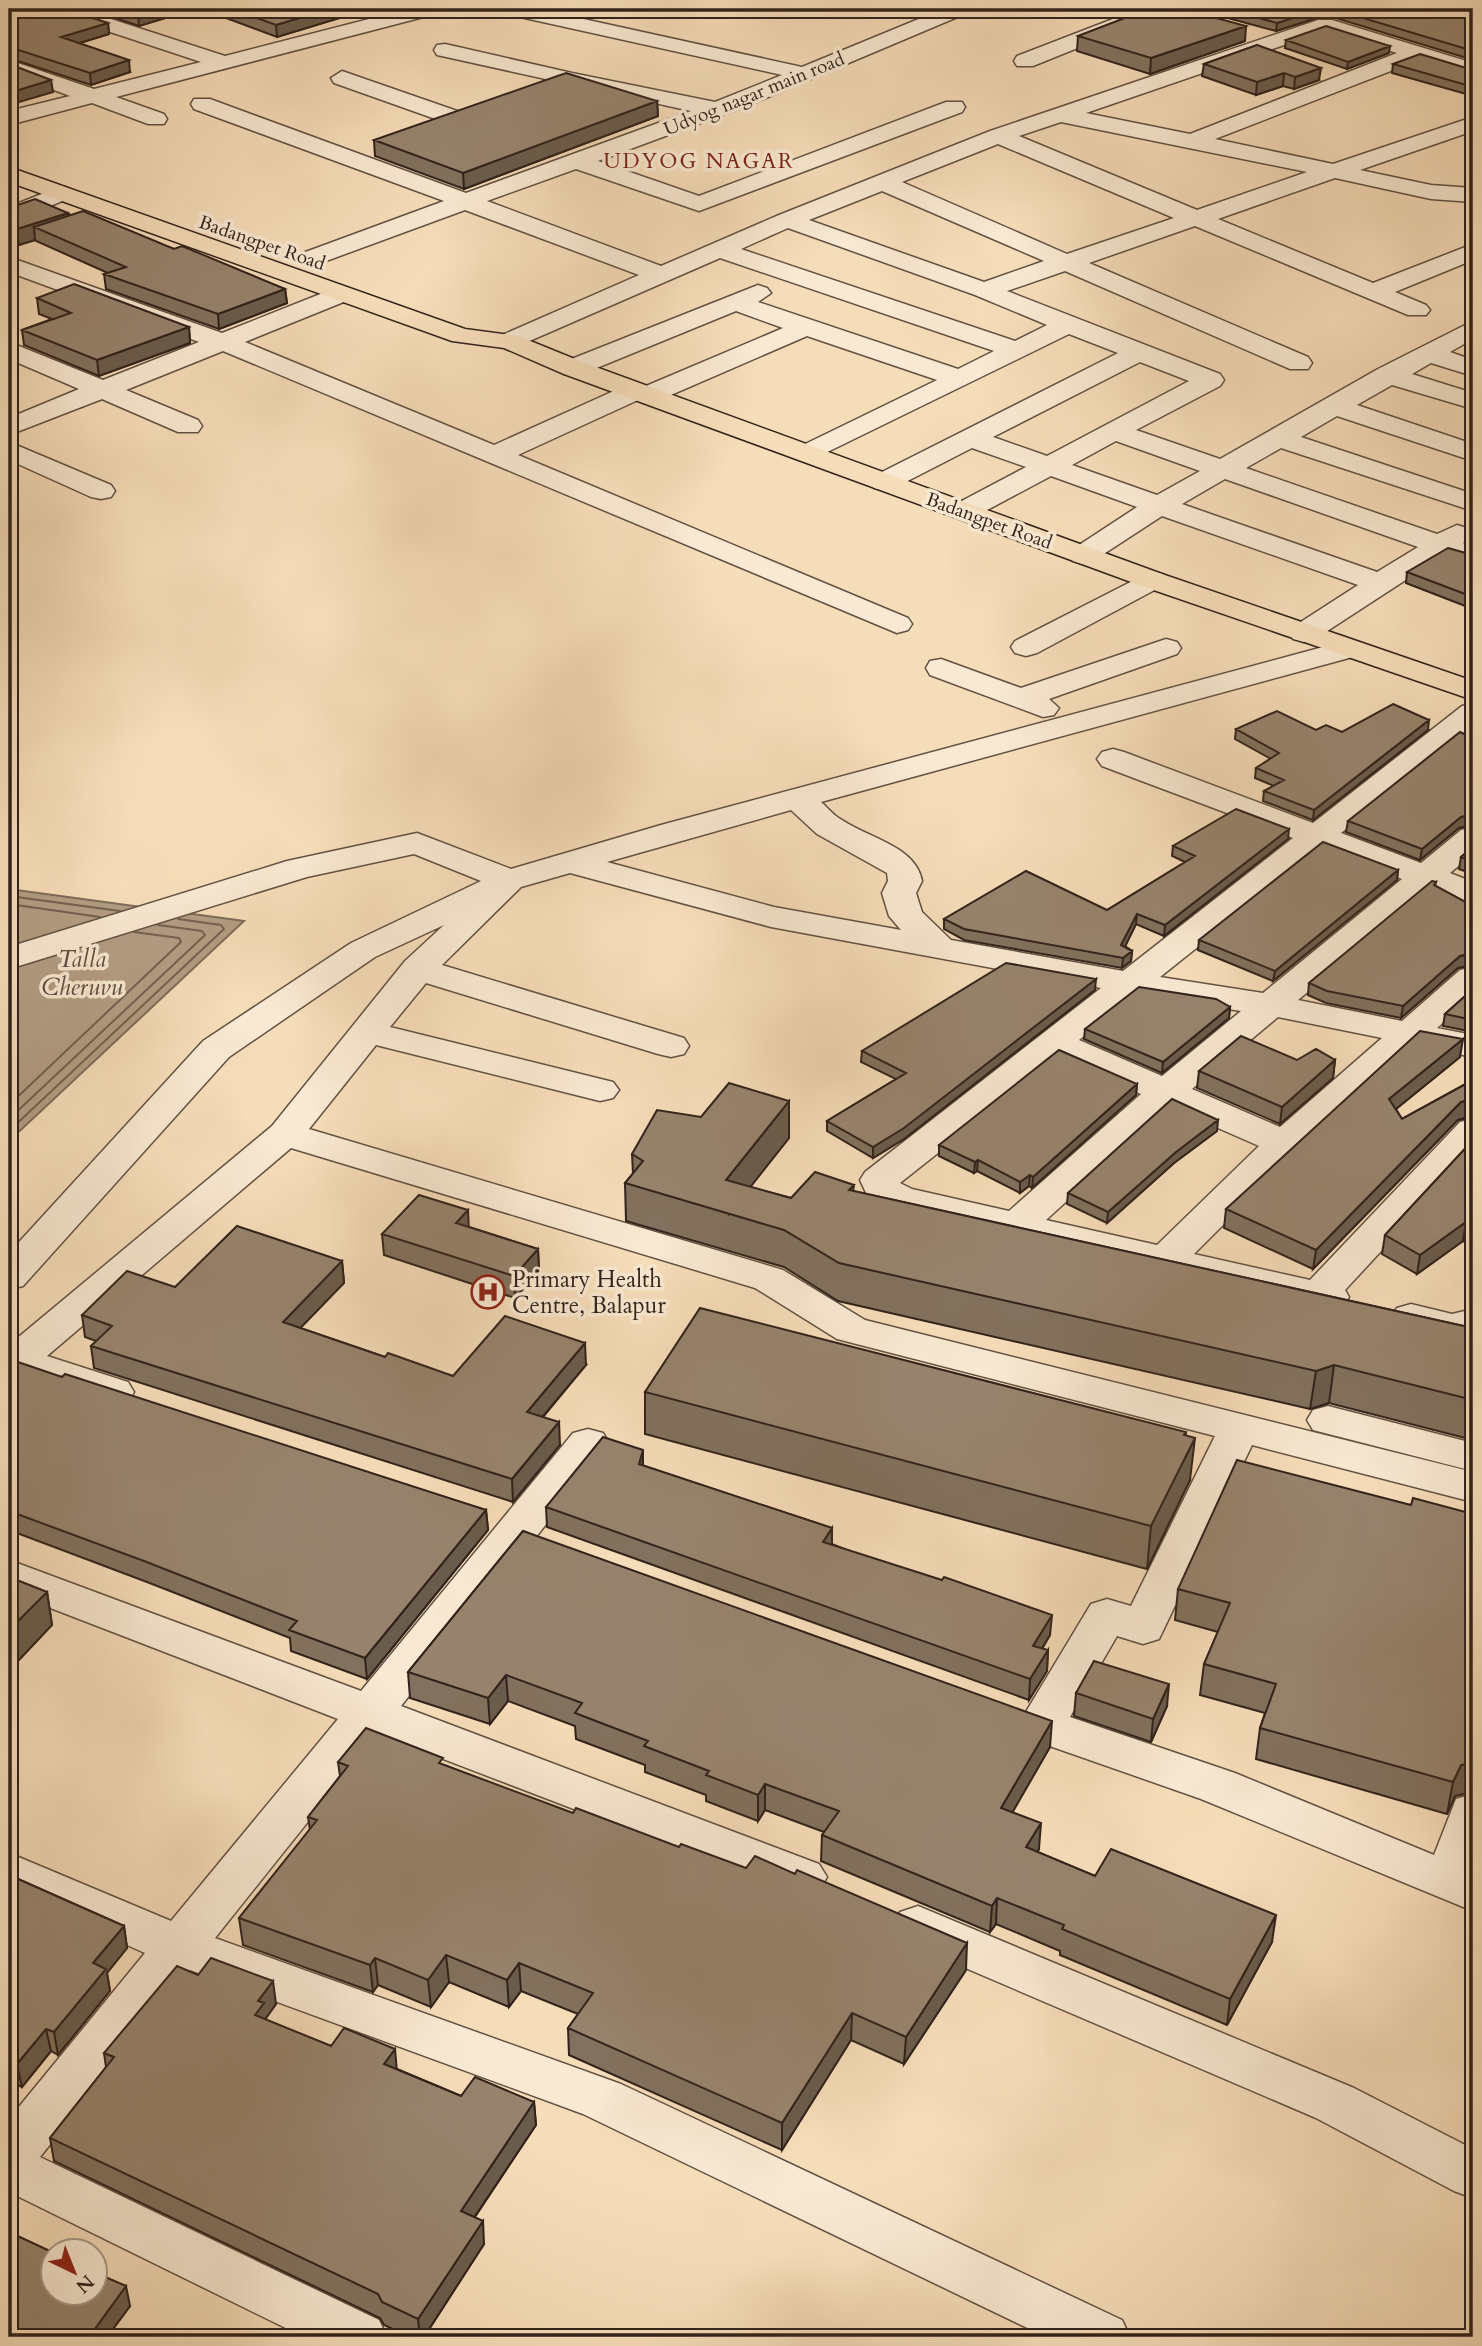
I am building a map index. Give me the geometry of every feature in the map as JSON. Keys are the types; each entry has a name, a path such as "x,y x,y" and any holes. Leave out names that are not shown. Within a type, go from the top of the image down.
{"main road":[{"name":"Badangpet Road","path":"13,162 59,194 461,336 509,341 573,368 1083,555 1473,691"},
{"name":"Badangpet Road","path":"13,162 309,259 492,324 509,341"}],"street":[{"path":"60,9 222,62"},
{"path":"9,118 92,94 432,9"},
{"path":"511,9 806,74"},
{"name":"Udyog nagar main road","path":"309,259 580,162 806,74 960,9"},
{"path":"1025,61 1165,10"},
{"path":"1452,10 1473,17"},
{"path":"509,341 787,220 998,136 1325,24 1473,70"},
{"path":"1237,29 1290,59"},
{"path":"445,50 564,78 717,109"},
{"path":"1193,141 1218,128 1418,52"},
{"path":"9,66 156,119"},
{"path":"1313,68 1348,80"},
{"path":"342,78 452,117"},
{"path":"527,91 564,78"},
{"path":"202,104 349,155 466,204 662,275"},
{"path":"580,162 699,204 954,107"},
{"path":"414,131 477,108"},
{"path":"1061,114 1431,192 1473,195"},
{"path":"984,290 1473,124"},
{"path":"998,136 1417,310"},
{"path":"349,155 375,146"},
{"path":"884,183 1300,363"},
{"path":"9,216 59,194"},
{"path":"787,220 984,290 1211,380 964,511"},
{"path":"720,250 1015,350"},
{"path":"1373,292 1473,251"},
{"path":"9,264 224,342 897,624"},
{"path":"573,368 737,303 799,275"},
{"path":"9,428 342,294"},
{"path":"737,303 958,379"},
{"path":"809,453 1068,325"},
{"path":"495,455 806,327"},
{"path":"1083,555 1161,504 1473,329"},
{"path":"9,350 107,389 188,426"},
{"path":"884,482 1139,353"},
{"path":"1429,354 1473,368"},
{"path":"1387,375 1473,401"},
{"path":"1335,407 1473,453"},
{"path":"1112,431 1473,556"},
{"path":"970,438 1382,584"},
{"path":"1277,438 1473,503"},
{"path":"9,450 101,491"},
{"path":"1304,633 1473,524"},
{"path":"1026,647 1152,580"},
{"path":"1020,699 1166,648"},
{"path":"9,1277 216,1049 363,950 509,880 797,798 1349,649"},
{"path":"940,668 1078,722"},
{"path":"1473,713 879,1180 882,1189 899,1198 1016,1226 1167,1258 1452,1327 1473,1322"},
{"path":"1113,758 1473,894"},
{"path":"797,798 829,827 880,853 903,869 905,881 899,893 906,916 940,948"},
{"path":"1016,1226 1164,1093 1473,837"},
{"path":"9,958 299,868 417,843 509,880"},
{"path":"569,862 771,917 1131,983 1271,1005 1473,1046"},
{"path":"12,1363 285,1134 418,969 509,880"},
{"path":"418,969 671,1046"},
{"path":"1167,1258 1284,1143 1473,978"},
{"path":"368,1032 600,1090"},
{"path":"1055,1043 1164,1093 1284,1143"},
{"path":"1319,1294 1473,1130"},
{"path":"285,1134 769,1279 851,1331 1240,1427 1473,1488"},
{"path":"12,1363 148,1403"},
{"path":"1328,1420 1473,1457"},
{"path":"1240,1427 1143,1628 1107,1615 1022,1718 1218,1786 1462,1885 1473,1812"},
{"path":"9,2157 369,1715 516,1528 588,1443"},
{"path":"9,1576 369,1715 766,1861 1335,2103 1473,2175"},
{"path":"9,1872 180,1947 470,2049 602,2099 1102,2337"},
{"path":"9,2167 359,2337"}],"water":[{"name":"Talla Cheruvu","path":"9,889 244,921 9,1141"}],"building":[{"path":"9,9 66,9 108,23 61,37 129,60 90,73 9,47"},
{"path":"122,9 155,9 138,14"},
{"path":"232,9 329,9 276,25"},
{"path":"1148,9 1183,9 1246,26 1151,58 1078,36"},
{"path":"1226,9 1320,9 1277,23"},
{"path":"1333,9 1448,9 1473,17 1473,51"},
{"path":"1326,26 1390,46 1348,62 1286,40"},
{"path":"1257,45 1321,68 1295,77 1284,73 1257,82 1204,64"},
{"path":"1420,54 1473,70 1473,87 1393,64"},
{"path":"9,64 51,80 9,93"},
{"path":"566,73 657,101 463,173 374,140"},
{"path":"35,199 68,213 17,229 9,226 9,208"},
{"path":"83,211 174,249 182,246 285,289 218,314 104,274 126,267 34,227"},
{"path":"74,284 189,327 97,360 22,330 71,313 37,298"},
{"path":"1448,548 1473,555 1473,597 1407,572"},
{"path":"1393,704 1429,720 1314,810 1264,791 1284,780 1256,768 1279,753 1236,729 1277,711 1316,730 1326,725 1342,732"},
{"path":"1460,732 1473,738 1473,814 1461,817 1422,849 1348,821"},
{"path":"1236,809 1289,829 1165,925 1137,914 1121,945 1132,951 1123,958 964,929 944,919 1026,871 1107,910 1195,856 1173,846"},
{"path":"1323,842 1398,870 1275,971 1199,940"},
{"path":"1473,847 1473,862 1461,857"},
{"path":"1432,881 1436,882 1434,885 1473,906 1473,953 1460,956 1403,1006 1327,991 1309,983"},
{"path":"1006,963 1096,979 904,1128 873,1147 827,1121 906,1073 862,1051"},
{"path":"1139,987 1216,999 1230,1007 1163,1062 1085,1029"},
{"path":"1473,989 1473,1020 1445,1014"},
{"path":"1420,1031 1463,1039 1389,1099 1402,1119 1473,1080 1473,1099 1461,1102 1316,1250 1226,1209"},
{"path":"1241,1036 1297,1060 1316,1049 1335,1060 1282,1107 1199,1071"},
{"path":"1059,1050 1137,1084 1033,1177 1030,1175 1020,1182 978,1160 975,1162 939,1145"},
{"path":"729,1083 789,1101 726,1180 791,1198 815,1172 854,1185 849,1190 1473,1328 1473,1400 1334,1365 1316,1371 839,1263 784,1230 625,1183 643,1161 632,1154 657,1110 701,1117"},
{"path":"1172,1099 1218,1120 1176,1152 1108,1212 1068,1193"},
{"path":"1473,1140 1473,1225 1466,1222 1420,1255 1385,1235"},
{"path":"419,1195 468,1210 456,1223 538,1249 514,1276 382,1234"},
{"path":"237,1226 342,1261 283,1322 385,1357 388,1353 453,1376 505,1316 585,1343 527,1412 559,1422 512,1479 91,1346 112,1326 82,1315 127,1271 175,1287"},
{"path":"700,1308 1186,1432 1184,1435 1195,1438 1151,1526 645,1392"},
{"path":"15,1361 62,1377 65,1374 486,1510 365,1658 289,1630 297,1621 9,1511 9,1367"},
{"path":"603,1437 643,1450 639,1464 832,1528 823,1542 942,1580 944,1577 1052,1615 1033,1646 1048,1650 1030,1679 546,1507"},
{"path":"1237,1460 1411,1505 1413,1498 1473,1514 1473,1762 1461,1765 1453,1782 1260,1728 1276,1684 1204,1664 1230,1603 1178,1589"},
{"path":"523,1531 1052,1721 1001,1808 1041,1823 1026,1847 1095,1876 1111,1849 1276,1915 1230,1999 1062,1929 1064,1925 997,1898 992,1906 822,1835 839,1811 765,1784 758,1795 706,1775 709,1771 644,1746 648,1741 575,1713 582,1703 506,1675 488,1698 408,1672"},
{"path":"9,1577 47,1592 9,1630"},
{"path":"1094,1661 1169,1684 1153,1719 1076,1693"},
{"path":"366,1728 443,1758 439,1763 573,1813 576,1808 679,1847 681,1844 746,1868 755,1856 795,1874 797,1870 967,1943 906,2037 852,2013 782,2123 568,2028 593,1993 519,1963 507,1980 446,1955 428,1980 375,1958 370,1965 239,1918 317,1820 308,1817 348,1766 338,1762"},
{"path":"9,1875 124,1926 93,1963 106,1969 54,2032 46,2029 17,2064 9,2060"},
{"path":"211,1958 273,1981 258,2001 264,2003 255,2015 331,2046 344,2028 395,2049 384,2064 461,2096 475,2077 534,2102 461,2211 483,2221 418,2319 382,2302 378,2294 50,2138 114,2057 104,2053 177,1966 198,1975"},
{"path":"9,2232 38,2245 38,2308 108,2308 108,2278 126,2286 89,2337 18,2337 9,2333"}],"place":[{"name":"Primary Health Centre, Balapur","path":"488,1292"}],"district":[{"name":"UDYOG NAGAR","path":"699,161"}]}
